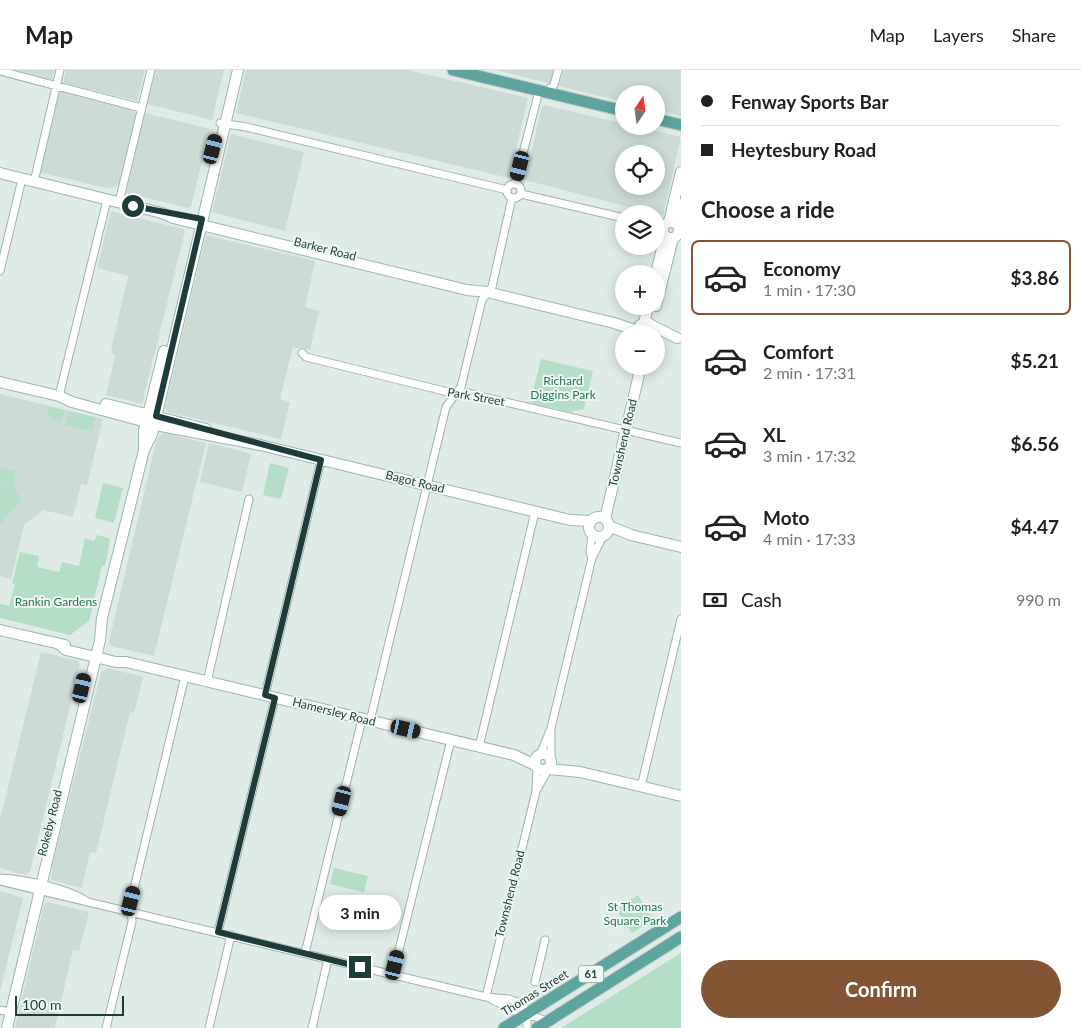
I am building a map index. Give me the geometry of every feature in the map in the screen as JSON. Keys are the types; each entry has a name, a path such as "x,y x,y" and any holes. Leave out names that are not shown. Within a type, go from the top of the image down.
{"main road":[{"path":"453,70 615,110"},
{"path":"665,121 681,125"},
{"name":"Thomas Street","path":"504,1028 681,917"},
{"name":"61","path":"537,1028 681,937"}],"street":[{"path":"34,182 60,70"},
{"path":"119,202 150,70"},
{"name":"Rokeby Road","path":"223,121 232,70"},
{"name":"Rokeby Road","path":"0,1028 37,888 94,654 96,630 102,618 223,121 238,70"},
{"path":"507,190 511,185 515,184 541,92 554,86 558,70"},
{"path":"0,71 142,108"},
{"path":"223,121 507,190"},
{"path":"663,265 681,172"},
{"name":"Barker Road","path":"0,173 162,213 173,218 199,221 467,290 487,292 625,325"},
{"path":"0,271 22,179"},
{"path":"515,184 520,188 521,194"},
{"path":"507,190 508,195 512,198"},
{"path":"512,198 521,194 615,216"},
{"path":"304,953 428,486 446,407 462,386 482,300 492,287 512,198"},
{"path":"59,396 107,200"},
{"path":"659,265 670,229 681,204"},
{"name":"Barker Road","path":"665,335 679,339"},
{"name":"Park Street","path":"302,353 306,357 456,394 466,392 681,443"},
{"name":"Townshend Road","path":"623,429 632,375"},
{"name":"Townshend Road","path":"486,997 536,791 538,761 551,728 623,429 638,375"},
{"name":"Bagot Road","path":"0,382 59,396 72,402 151,419 681,547"},
{"path":"218,932 321,460"},
{"path":"207,682 249,499"},
{"path":"479,747 535,512"},
{"name":"Townshend Road","path":"592,558 599,527"},
{"path":"641,786 681,619"},
{"name":"Hamersley Road","path":"0,630 60,645 68,645 94,654 207,682 538,761"},
{"path":"106,1028 132,922 131,901 185,676"},
{"name":"Townshend Road","path":"536,791 550,764 551,728"},
{"path":"393,974 451,740"},
{"path":"547,755 550,764 542,771 538,761 547,755"},
{"path":"550,764 681,796"},
{"path":"0,879 76,895 86,900 486,997 513,1010 548,1021"},
{"path":"209,1028 231,935"},
{"path":"535,982 545,940"},
{"path":"312,1028 328,959"},
{"name":"Rokeby Road","path":"5,1011 6,1028"},
{"path":"527,1014 528,1028"}],"shaded area":[{"path":"13,70 54,70 52,80"},
{"path":"66,70 145,70 137,101 63,83"},
{"path":"156,70 224,70 212,120 147,104"},
{"path":"246,70 407,70 528,98 509,178 236,113"},
{"path":"496,70 555,70 551,84"},
{"path":"563,70 681,70 681,116 665,112 665,85 615,85 615,100 559,86"},
{"path":"58,91 137,110 119,184 110,189 39,172"},
{"path":"544,105 615,122 615,135 665,135 665,133 681,137 665,207 665,205 621,205 525,180 542,106"},
{"path":"145,113 210,129 191,206 188,208 126,193"},
{"path":"231,134 304,152 285,231 212,212"},
{"path":"111,211 185,231 142,404 106,395 115,356 111,350 128,276 97,268"},
{"path":"206,235 315,261 305,307 319,311 310,350 293,347 280,399 290,402 281,439 167,412 165,408"},
{"path":"0,394 103,419 87,485 81,484 73,517 43,510 24,525 11,579 0,576"},
{"path":"165,433 206,443 154,656 111,646 109,642 157,438"},
{"path":"209,443 251,454 242,492 200,482"},
{"path":"41,652 78,661 80,665 30,872 25,875 0,868 0,820"},
{"path":"108,668 143,677 134,713 130,712 96,853 90,852 82,888 51,880 52,866 101,673"},
{"path":"0,891 23,898 0,992"},
{"path":"47,902 89,912 79,951 73,950 55,1028 15,1028 44,904"}],"green space":[{"name":"Richard Diggins Park","path":"541,359 593,371 584,409 570,412 530,403"},
{"path":"49,407 64,410 61,423 50,420 51,416 47,415"},
{"path":"69,411 95,417 92,431 66,425"},
{"path":"270,463 289,468 281,499 263,495"},
{"path":"0,468 16,472 13,486 0,483"},
{"path":"103,483 123,488 114,523 95,518"},
{"path":"0,484 14,487 21,500 0,524"},
{"name":"Rankin Gardens","path":"97,535 109,538 110,541 105,566 102,566 89,621 70,635 0,618 0,604 9,606 15,584 12,583 20,552 39,556 37,567 59,572 62,562 79,566 85,538 94,541"},
{"path":"334,868 368,876 364,892 330,884"},
{"name":"St Thomas Square Park","path":"638,895 653,919 632,933 616,909"},
{"path":"681,953 681,1028 561,1028"}],"route":[{"path":"133,206 162,213 174,212 202,219 156,416 321,460 265,695 275,698 218,932 360,967"}]}
